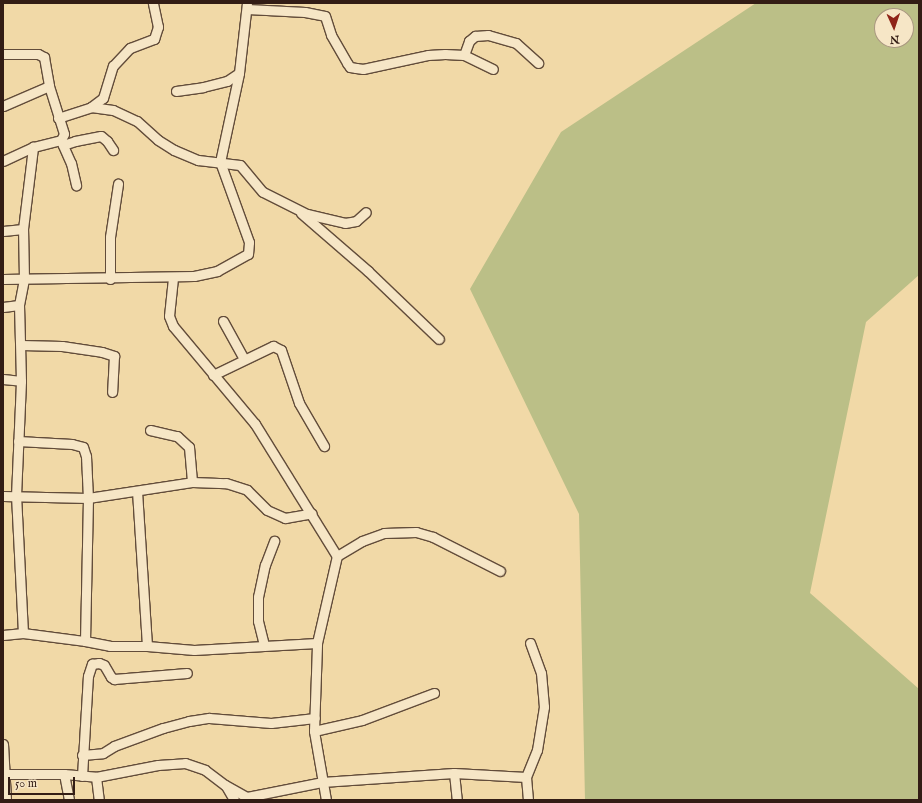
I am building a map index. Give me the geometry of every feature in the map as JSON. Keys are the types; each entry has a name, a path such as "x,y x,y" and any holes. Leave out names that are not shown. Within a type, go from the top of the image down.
{"street":[{"path":"58,118 91,107 103,98 113,66 130,48 154,39 158,27 153,3"},
{"path":"3,280 173,278 194,276 217,271 248,254 249,242 220,162 239,73 247,6 306,7 325,16 331,35 350,66 363,69 428,55 464,55 493,70"},
{"path":"464,55 469,41 475,36 488,34 516,43 538,63"},
{"path":"3,54 38,54 44,57 49,86 64,134 62,142 71,163 76,185"},
{"path":"176,91 203,87 227,81 239,73"},
{"path":"3,106 49,86"},
{"path":"91,107 114,110 137,121 158,140 198,160 240,165 263,192 307,214 344,223 356,221 366,212"},
{"path":"3,161 34,147 101,136 107,141 113,150"},
{"path":"23,633 16,496 21,381 20,305 24,279 23,229 34,147"},
{"path":"110,279 110,237 118,184"},
{"path":"297,209 368,272 439,339"},
{"path":"3,231 23,229"},
{"path":"173,278 170,321 213,375 255,424 312,513 337,556 317,643 314,731 326,800"},
{"path":"3,307 20,305"},
{"path":"223,321 244,359"},
{"path":"21,345 62,346 102,352 114,356 112,392"},
{"path":"213,375 273,346 281,350 299,403 324,446"},
{"path":"3,379 21,381"},
{"path":"150,430 177,436 189,448 192,482"},
{"path":"18,441 72,444 83,447 86,456 88,498 86,641"},
{"path":"3,496 88,498 192,482 226,483 247,490 267,510 285,518 312,513"},
{"path":"137,491 147,646"},
{"path":"337,556 362,541 384,533 416,532 433,538 500,571"},
{"path":"264,645 258,621 258,598 265,565 274,541"},
{"path":"3,635 23,633 86,641 110,646 147,646 194,650 317,643"},
{"path":"528,800 526,777 537,750 544,707 541,673 530,643"},
{"path":"82,776 88,676 92,664 99,663 104,665 111,677 114,679 187,673"},
{"path":"314,731 362,720 434,693"},
{"path":"82,756 103,753 114,746 163,728 196,720 209,718 271,723 314,718"},
{"path":"3,744 6,800"},
{"path":"4,774 64,774 96,777 158,765 185,763 205,770 225,785 247,797 322,782 454,773 526,777"},
{"path":"454,773 457,800"},
{"path":"64,774 69,800"},
{"path":"96,777 99,800"},
{"path":"225,785 234,800"}],"green space":[{"path":"756,3 919,3 919,275 866,322 810,593 919,689 919,800 585,800 579,514 470,289 561,132"}]}
